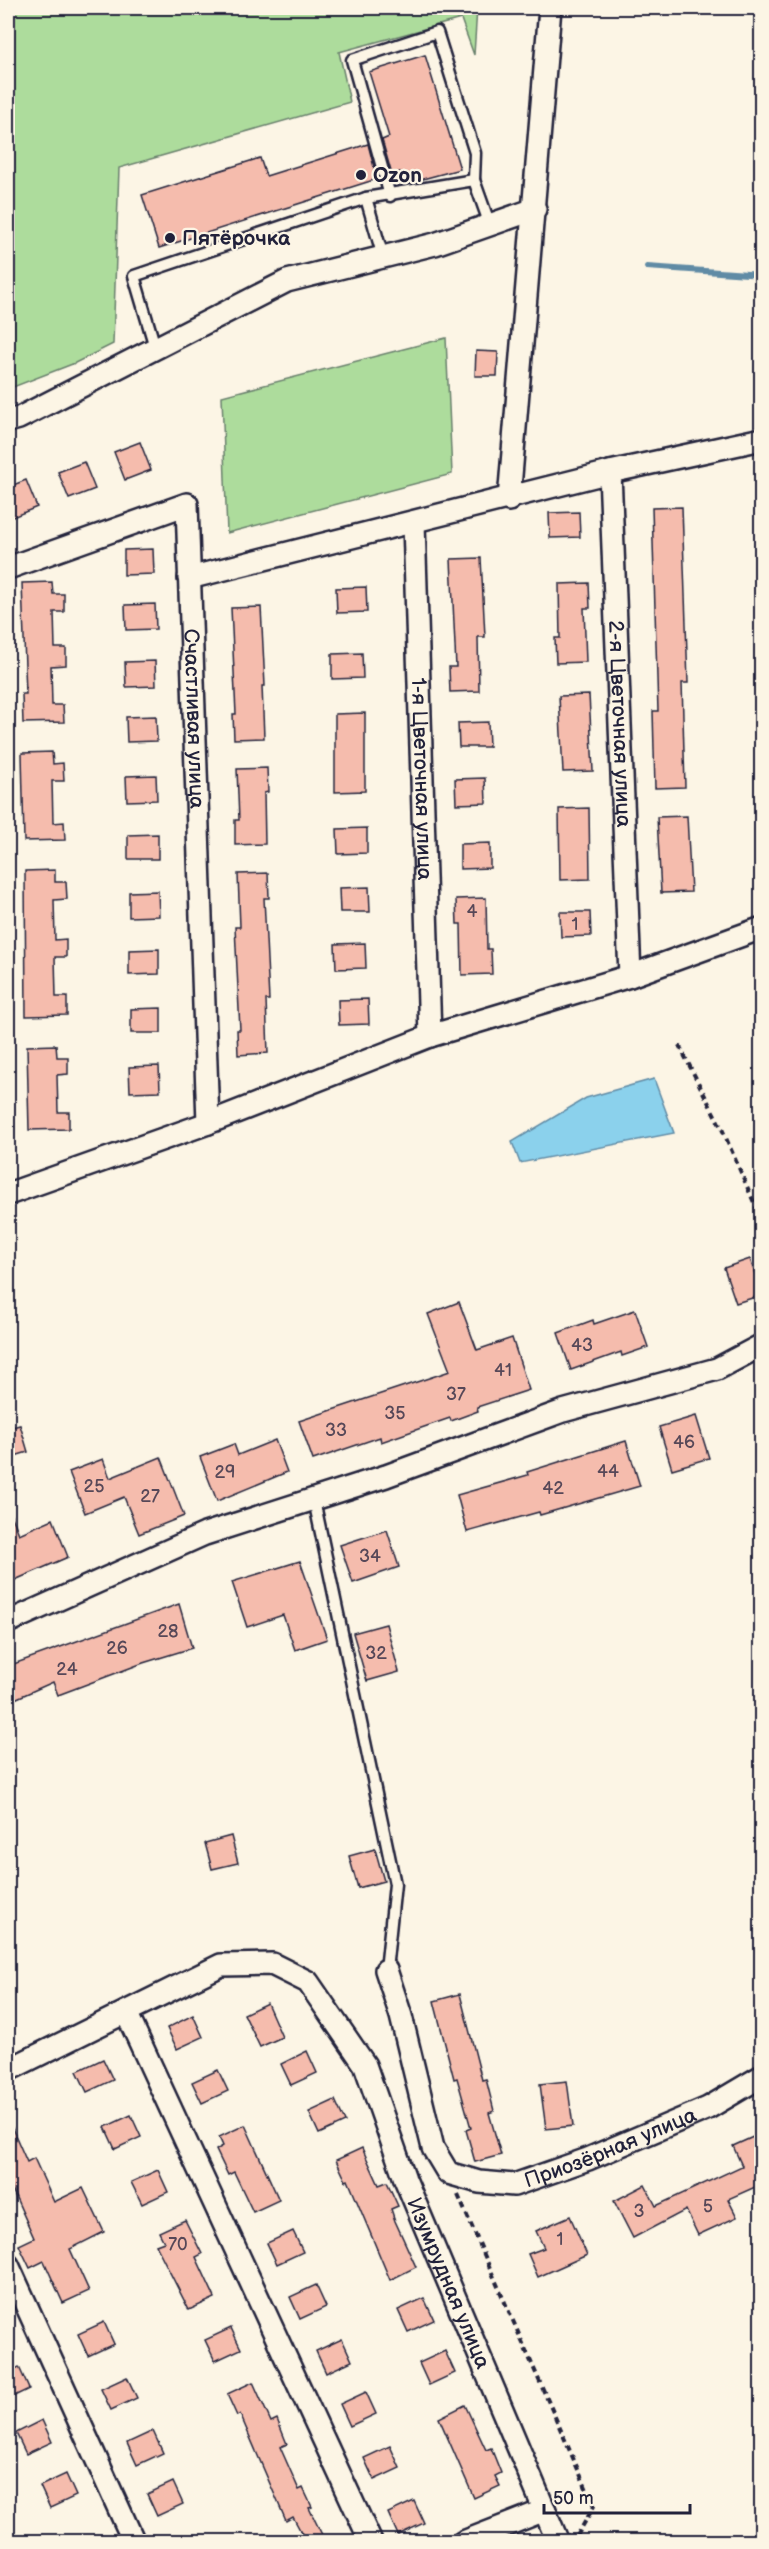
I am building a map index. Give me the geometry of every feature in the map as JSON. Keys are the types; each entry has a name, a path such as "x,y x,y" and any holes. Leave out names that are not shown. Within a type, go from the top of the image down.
{"street":[{"path":"510,500 550,8"},
{"path":"8,421 19,418 287,281 435,244 535,208"},
{"path":"189,578 510,500 609,472 762,439"},
{"name":"2-я Цветочная улица","path":"609,472 630,976"},
{"name":"Счастливая улица","path":"8,568 187,504 208,1123"},
{"name":"1-я Цветочная улица","path":"414,523 430,1036"},
{"path":"8,1194 208,1123 430,1036 630,976 762,928"},
{"path":"8,1622 205,1534 314,1500 563,1412 717,1370 762,1345"},
{"name":"Изумрудная улица","path":"126,2012 221,1965 272,1965 308,1982 365,2066 405,2179 558,2541"},
{"path":"386,1970 401,2016 433,2148 448,2173"},
{"path":"8,2070 126,2012 371,2541"},
{"name":"Приозёрная улица","path":"448,2173 479,2182 514,2185 588,2159 708,2108 762,2076"},
{"path":"8,2265 134,2541"},
{"path":"463,2541 545,2510"}],"lane":[{"path":"390,196 352,60 437,32 475,153 474,180 490,225"},
{"path":"155,348 134,276 366,198 390,196 474,180"},
{"path":"366,198 383,257"},
{"path":"314,1500 395,1884 386,1970"}],"path":[{"path":"680,1045 723,1131 762,1221"},
{"path":"448,2173 594,2506 574,2541"}],"green space":[{"path":"8,8 477,8 474,55 461,19 339,52 350,102 119,168 113,344 75,363 8,389"},
{"path":"446,338 452,474 227,533 222,396"}],"water":[{"path":"654,1079 674,1133 520,1163 512,1142 586,1098"}],"building":[{"path":"425,55 460,169 404,184 400,172 392,175 382,140 389,137 369,72"},
{"path":"368,144 377,179 159,248 142,195 260,158 266,176"},
{"path":"476,351 498,352 497,376 475,376"},
{"path":"140,442 151,470 125,480 114,452"},
{"path":"84,462 95,489 69,499 58,472"},
{"path":"26,480 37,507 8,519 8,487"},
{"path":"682,507 688,683 682,683 685,787 655,788 653,711 658,711 652,508"},
{"path":"579,512 580,537 550,538 549,513"},
{"path":"153,549 154,574 124,575 124,550"},
{"path":"481,558 485,637 478,637 479,691 450,692 449,667 456,667 451,559"},
{"path":"52,582 53,594 64,594 64,612 54,612 55,648 66,648 66,665 51,666 52,705 63,705 64,722 23,723 22,694 26,694 22,583"},
{"path":"589,583 590,608 584,608 586,662 556,663 555,638 560,638 559,584"},
{"path":"366,587 367,612 337,613 336,588"},
{"path":"155,604 156,629 126,630 125,605"},
{"path":"261,607 265,686 262,686 264,738 234,739 233,714 236,714 231,608"},
{"path":"362,653 363,678 332,679 332,654"},
{"path":"155,661 156,686 126,687 125,662"},
{"path":"589,695 593,771 563,772 559,696"},
{"path":"365,713 365,791 335,792 335,714"},
{"path":"156,716 157,741 127,742 126,717"},
{"path":"488,722 489,747 459,747 458,723"},
{"path":"52,752 53,764 63,763 64,781 52,781 53,823 64,822 65,840 24,841 22,753"},
{"path":"267,768 268,792 264,793 265,844 235,845 235,820 239,820 237,769"},
{"path":"156,775 157,800 127,801 126,776"},
{"path":"485,778 486,803 456,804 455,779"},
{"path":"589,808 590,879 560,880 559,809"},
{"path":"687,816 691,892 661,893 657,817"},
{"path":"367,828 367,853 338,854 337,829"},
{"path":"158,834 158,859 128,859 128,835"},
{"path":"490,843 490,868 460,869 460,844"},
{"path":"55,870 55,882 66,882 67,899 54,900 55,940 66,939 66,957 55,957 56,997 67,997 67,1015 26,1016 25,871"},
{"path":"268,873 269,898 264,898 269,1000 266,1000 268,1053 238,1055 237,1030 240,1030 235,927 240,927 238,874"},
{"path":"369,887 370,912 340,912 339,888"},
{"path":"158,891 159,916 129,917 129,892"},
{"path":"486,898 487,949 491,949 492,974 462,975 461,924 457,924 456,899"},
{"path":"560,912 590,912 591,936 561,937"},
{"path":"365,943 366,968 336,969 335,944"},
{"path":"159,949 159,974 129,975 129,950"},
{"path":"368,999 369,1024 339,1025 338,1000"},
{"path":"161,1008 161,1033 131,1033 131,1009"},
{"path":"56,1045 57,1057 68,1057 68,1074 57,1075 58,1112 69,1112 69,1129 29,1130 27,1046"},
{"path":"159,1066 160,1091 130,1092 129,1067"},
{"path":"750,1259 762,1295 736,1303 724,1268"},
{"path":"459,1302 477,1350 512,1338 529,1390 477,1407 478,1411 451,1421 450,1418 381,1442 380,1437 313,1460 299,1421 450,1371 428,1314"},
{"path":"635,1310 648,1347 622,1356 621,1352 571,1370 558,1333 593,1320 594,1324"},
{"path":"696,1416 709,1458 672,1469 659,1427"},
{"path":"20,1425 28,1452 8,1458 8,1428"},
{"path":"275,1440 287,1472 217,1501 200,1457 234,1444 238,1455"},
{"path":"626,1441 640,1486 540,1515 539,1512 467,1532 457,1495 528,1475 527,1472"},
{"path":"161,1457 184,1516 139,1534 124,1497 85,1513 69,1472 103,1459 110,1478"},
{"path":"8,1506 19,1534 53,1519 68,1557 8,1583"},
{"path":"387,1530 399,1567 353,1583 340,1545"},
{"path":"300,1561 327,1639 295,1650 283,1615 247,1627 232,1582"},
{"path":"179,1604 192,1648 143,1663 58,1695 53,1682 8,1702 8,1666"},
{"path":"386,1624 399,1672 367,1681 353,1633"},
{"path":"231,1836 238,1863 212,1869 205,1843"},
{"path":"375,1849 384,1881 358,1888 349,1856"},
{"path":"460,1994 482,2080 486,2079 494,2111 489,2113 501,2155 475,2162 466,2130 471,2128 457,2078 454,2079 434,2001"},
{"path":"267,2003 282,2037 260,2047 244,2014"},
{"path":"193,2015 203,2037 177,2049 167,2028"},
{"path":"307,2051 317,2073 291,2085 281,2064"},
{"path":"103,2059 113,2080 87,2092 77,2071"},
{"path":"218,2070 228,2091 202,2103 192,2082"},
{"path":"567,2081 573,2126 546,2129 540,2084"},
{"path":"335,2100 345,2122 319,2134 309,2112"},
{"path":"131,2115 141,2137 115,2149 105,2127"},
{"path":"8,2119 27,2162 34,2158 54,2202 83,2188 104,2232 70,2249 89,2291 63,2303 44,2261 30,2268 19,2245 34,2238 8,2180"},
{"path":"245,2125 279,2200 253,2212 234,2172 228,2175 216,2150 223,2146 219,2137"},
{"path":"762,2133 762,2184 728,2199 737,2217 698,2235 686,2210 633,2238 614,2201 645,2185 656,2206 742,2166 733,2146"},
{"path":"362,2148 379,2185 387,2182 398,2206 391,2209 416,2267 390,2280 348,2180 346,2181 336,2160"},
{"path":"158,2170 168,2192 142,2204 131,2182"},
{"path":"570,2216 587,2255 538,2277 528,2254 544,2248 536,2231"},
{"path":"185,2220 202,2254 196,2257 215,2298 189,2310 156,2245 164,2242 159,2232"},
{"path":"293,2231 303,2252 277,2264 267,2243"},
{"path":"316,2285 326,2307 300,2319 290,2297"},
{"path":"424,2298 434,2320 408,2332 398,2310"},
{"path":"104,2322 114,2344 88,2356 78,2334"},
{"path":"231,2328 241,2349 215,2361 205,2340"},
{"path":"342,2339 352,2361 326,2373 316,2351"},
{"path":"445,2351 455,2373 429,2385 419,2363"},
{"path":"19,2367 29,2389 8,2399 8,2373"},
{"path":"127,2377 137,2398 111,2410 101,2389"},
{"path":"253,2382 271,2422 277,2419 287,2444 280,2447 299,2490 303,2488 312,2507 309,2508 325,2541 306,2541 293,2517 286,2521 240,2414 237,2416 227,2394"},
{"path":"366,2392 376,2414 350,2426 340,2404"},
{"path":"465,2405 486,2450 491,2448 501,2473 495,2476 500,2486 474,2498 439,2418"},
{"path":"42,2420 52,2442 26,2454 16,2433"},
{"path":"153,2431 163,2453 137,2465 127,2443"},
{"path":"390,2446 400,2468 374,2480 364,2458"},
{"path":"66,2474 76,2496 50,2508 40,2486"},
{"path":"173,2482 183,2504 157,2516 147,2494"},
{"path":"414,2501 424,2523 398,2535 388,2513"}],"waterway":[{"path":"647,267 762,275"}],"place":[{"name":"Ozon","path":"361,175"},
{"name":"Пятёрочка","path":"170,238"}]}
